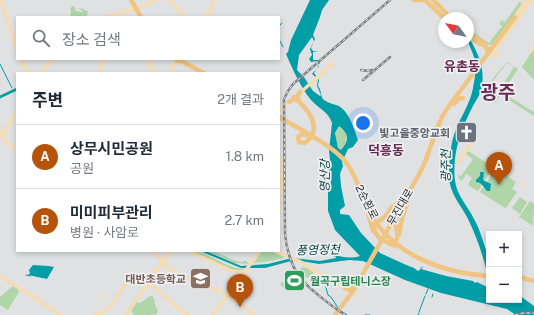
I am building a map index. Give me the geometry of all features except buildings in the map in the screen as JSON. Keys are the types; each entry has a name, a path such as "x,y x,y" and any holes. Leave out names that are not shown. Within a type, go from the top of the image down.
{"highway":[{"path":"131,0 139,16"},
{"path":"415,0 428,1 440,12"},
{"path":"458,96 516,18"},
{"path":"474,38 487,49 488,52 486,59"},
{"path":"474,38 492,47"},
{"path":"474,38 492,47"},
{"path":"480,42 488,51 486,59"},
{"path":"181,60 204,72"},
{"name":"무진대로","path":"384,237 425,162 442,118 468,82"},
{"path":"297,99 300,92"},
{"path":"289,102 297,99"},
{"path":"288,123 295,131 298,142 303,144 313,133 313,120 307,109 297,99"},
{"name":"2순환로","path":"280,118 335,152 348,166 384,237 423,260 467,273"},
{"name":"무진대로","path":"364,272 427,160 442,118"},
{"path":"297,127 308,130 312,125 313,120"},
{"path":"310,136 303,134 300,135 298,138 299,142 303,143 310,138 313,131 313,120"},
{"path":"313,120 315,134 318,140"},
{"name":"2순환로","path":"288,123 310,136"},
{"path":"402,218 416,181"},
{"path":"393,244 384,242 380,239 374,228 378,221 388,213 392,207 402,201 408,194"},
{"path":"363,198 374,216 381,218 388,213"},
{"path":"363,198 373,231 380,240 393,244"},
{"name":"2순환로","path":"363,198 369,213 377,226 391,241 414,257 431,264 467,273 486,276"},
{"path":"390,225 391,210 394,208 400,208 403,212 399,238 401,245 408,252"},
{"path":"369,213 381,233 388,241 405,254 414,257"},
{"path":"393,244 398,234 395,222 398,214"},
{"path":"345,288 352,289 364,272"},
{"path":"336,314 354,293 364,272"},
{"path":"522,277 534,280"},
{"path":"342,308 349,294 345,288"}],"main road":[{"path":"2,0 16,44"},
{"path":"2,0 16,49"},
{"path":"109,16 135,9 156,0"},
{"path":"169,0 184,16"},
{"path":"207,16 212,7 213,0"},
{"path":"516,18 528,0"},
{"path":"486,59 494,54 499,54 492,47 531,0"},
{"path":"522,12 523,7"},
{"path":"531,51 534,46"},
{"path":"21,60 28,72"},
{"path":"42,72 53,60"},
{"path":"99,72 104,60"},
{"path":"148,60 150,67 155,72"},
{"path":"170,72 181,60"},
{"path":"300,92 333,63"},
{"path":"280,110 289,102"},
{"path":"16,112 1,135 16,151"},
{"path":"458,162 476,136"},
{"path":"280,159 283,164 280,199"},
{"path":"153,252 163,262"},
{"path":"153,252 163,262"},
{"path":"126,315 144,287 149,284 150,278 169,252"},
{"path":"190,252 237,272 245,271"},
{"path":"213,315 259,252"},
{"path":"281,252 300,260 354,293"},
{"path":"158,257 162,259 169,270 181,277 228,294 254,315"},
{"path":"144,287 145,282 143,279 163,262"},
{"path":"313,269 345,288"},
{"path":"237,272 240,274 240,279"},
{"path":"94,315 107,310 132,273"},
{"path":"0,276 60,315"},
{"path":"149,284 187,315"}],"green space":[{"path":"520,1 522,4 493,44 488,45 474,34 474,33 489,43 502,26 499,24 502,20 505,22"},
{"path":"72,6 75,7 76,11 82,12 83,11 79,8 84,9 84,11 88,11 87,16 70,16 70,9"},
{"path":"534,48 534,80 522,67"},
{"path":"507,62 518,69 508,84 505,81 514,67 507,63 488,87 494,77"},
{"path":"501,84 506,86 495,103 491,100"},
{"path":"506,95 534,112 534,116 506,98"},
{"path":"339,126 345,132 347,138 341,150 338,148 335,134"},
{"path":"468,151 493,167 478,191 468,185 472,178 466,174 462,181 459,179 458,175 461,176 473,159 466,154"},
{"path":"496,169 516,182 512,189 517,192 506,208 480,192"},
{"path":"520,197 527,202 520,214 512,208"},
{"path":"530,201 534,204 533,226 519,217"},
{"path":"192,252 204,254 231,266 245,269 236,272"},
{"path":"210,252 215,252 239,262 243,262 245,260 249,264 235,263"},
{"path":"260,252 273,252 284,256 284,258 252,263"},
{"path":"303,267 314,272 310,277 302,278 296,270 298,271"},
{"path":"296,277 303,285 301,289 293,283 287,290 280,285 282,282"},
{"path":"13,286 20,290 8,310 0,305 0,297"},
{"path":"150,296 154,298 158,311 156,315 134,315 131,310 136,302 140,303"}],"water":[{"path":"310,0 329,0 322,10 313,35 315,39 311,48 313,51 318,51 313,52 313,60 318,60 320,63 319,65 317,61 311,62 309,59 312,55 310,49 314,41 312,37 299,55 297,70 304,77 313,91 320,96 321,95 327,102 343,109 351,122 358,140 353,147 348,149 342,162 343,166 340,174 345,206 340,210 340,214 349,215 361,233 380,253 418,271 421,269 473,281 475,283 477,282 486,286 486,303 522,303 522,297 534,306 534,315 516,315 507,309 441,293 405,280 363,261 349,260 319,264 295,260 265,268 241,268 202,252 208,252 241,266 268,264 292,258 320,261 336,258 331,254 346,257 360,256 335,230 328,211 328,192 331,182 328,171 330,159 331,119 311,100 303,89 286,54","holes":["339,126 343,129 347,135 346,144 341,150 338,148 335,133"]},
{"name":"광주천","path":"474,47 480,59 483,78 482,85 460,135 454,171 458,191 472,214 486,250 486,270 478,243 469,221 454,195 449,177 450,156 456,129 472,94 476,69 471,48"},
{"path":"316,69 314,73 319,80 318,86 321,95 317,86 318,79 312,74"},
{"path":"480,172 484,172 483,180 491,184 490,191 487,191 484,186 476,182 480,176"},
{"path":"33,265 54,267 47,279 28,275 30,273 29,270"}],"waterway":[{"path":"280,41 283,47"},
{"path":"0,64 12,88"},
{"name":"풍영정천","path":"0,97 16,89"},
{"path":"26,275 30,276"},
{"path":"327,282 325,284 328,295 338,308"},
{"path":"426,294 428,289"},
{"path":"419,312 425,296"},
{"path":"341,311 347,315"},
{"path":"365,315 370,315"}],"railway":[{"path":"345,315 320,297 302,281 291,261 286,244 284,99 293,84 390,0"},
{"path":"363,80 390,57"},
{"path":"361,70 372,70"},
{"path":"515,315 534,313"}],"place":[{"name":"빛고을중앙교회","path":"466,133"},
{"name":"상무시민공원","path":"499,185"},
{"name":"대반초등학교","path":"201,279"},
{"name":"월곡구립테니스장","path":"295,281"},
{"name":"미미피부관리","path":"240,307"}],"district":[{"name":"유촌동","path":"462,66"},
{"name":"광주","path":"498,92"},
{"name":"덕흥동","path":"386,150"}],"water label":[{"name":"영산강","path":"325,176"}]}
